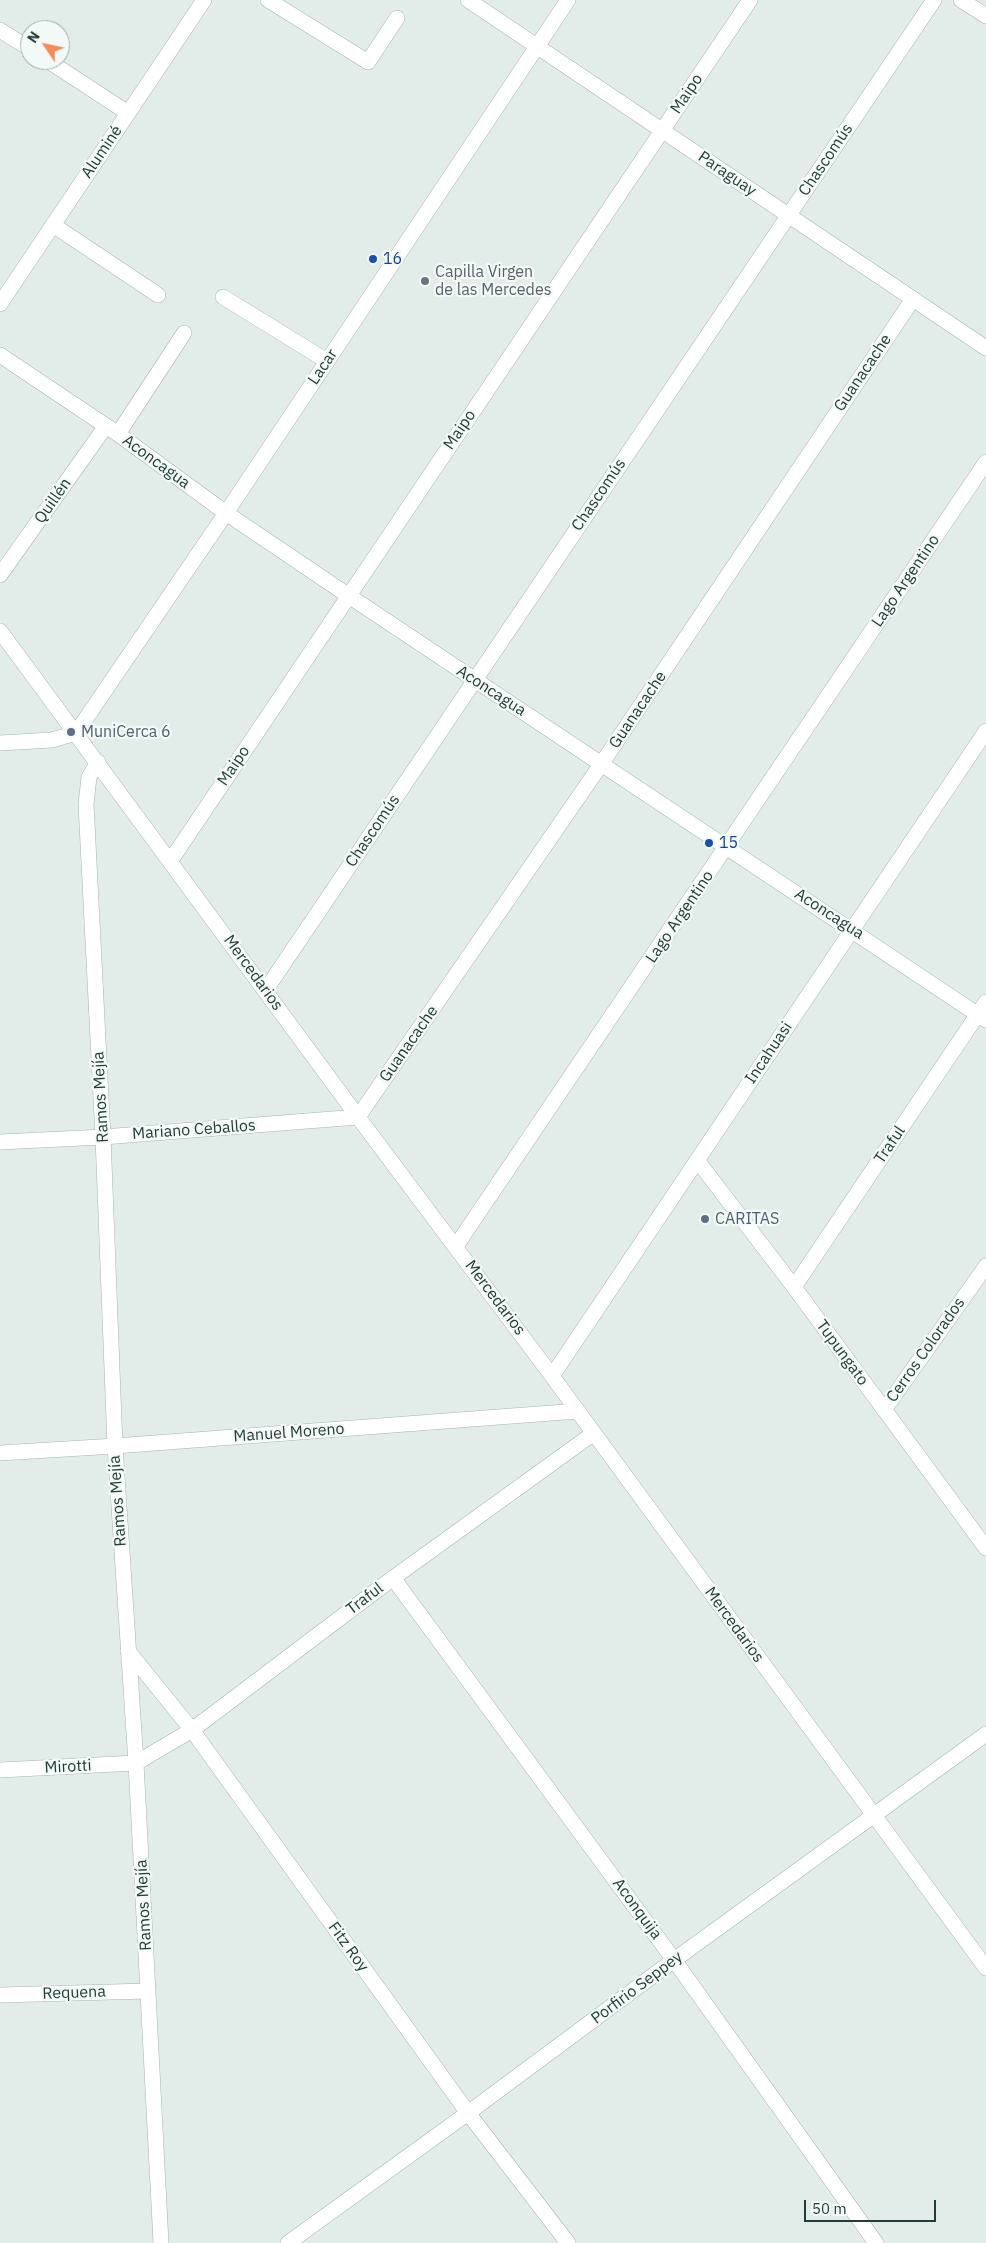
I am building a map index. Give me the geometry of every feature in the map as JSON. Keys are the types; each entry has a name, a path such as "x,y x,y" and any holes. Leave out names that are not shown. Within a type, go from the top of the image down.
{"street":[{"name":"Aluminé","path":"0,304 204,0"},
{"path":"268,0 368,62 397,18"},
{"name":"Paraguay","path":"468,0 986,348"},
{"name":"Lacar","path":"76,733 226,513 568,0"},
{"name":"Maipo","path":"171,860 750,0"},
{"name":"Chascomús","path":"265,991 934,0"},
{"path":"961,0 986,16"},
{"path":"0,30 20,43"},
{"path":"62,70 128,113"},
{"path":"53,225 158,295"},
{"path":"223,297 327,361"},
{"name":"Guanacache","path":"358,1118 602,763 913,299"},
{"name":"Quillén","path":"0,575 184,333"},
{"name":"Aconcagua","path":"0,355 112,430 226,513 474,680 852,930 983,1012"},
{"name":"Lago Argentino","path":"456,1246 986,462"},
{"name":"Mercedarios","path":"0,631 171,860 358,1118 578,1410 986,1968"},
{"name":"Incahuasi","path":"552,1376 986,731"},
{"path":"0,743 52,740 76,733"},
{"name":"Ramos Mejía","path":"98,762 89,777 86,804 103,1137 115,1446 136,1763 161,2243"},
{"name":"Traful","path":"794,1288 983,1012"},
{"name":"Mariano Ceballos","path":"0,1142 103,1137 358,1118"},
{"name":"Tupungato","path":"697,1160 986,1548"},
{"name":"Cerros Colorados","path":"884,1410 986,1266"},
{"name":"Manuel Moreno","path":"0,1452 115,1446 578,1410"},
{"name":"Traful","path":"136,1763 192,1730 393,1578 594,1433"},
{"name":"Aconquija","path":"393,1578 674,1960 876,2243"},
{"name":"Fitz Roy","path":"128,1650 192,1730 468,2113 568,2243"},
{"name":"Porfirio Seppey","path":"288,2243 986,1734"},
{"name":"Mirotti","path":"0,1770 136,1763"},
{"name":"Requena","path":"0,1995 148,1991"}],"place":[{"name":"16","path":"373,259"},
{"name":"Capilla Virgen de las Mercedes","path":"425,281"},
{"name":"MuniCerca 6","path":"71,732"},
{"name":"15","path":"709,843"},
{"name":"CARITAS","path":"705,1219"}]}
